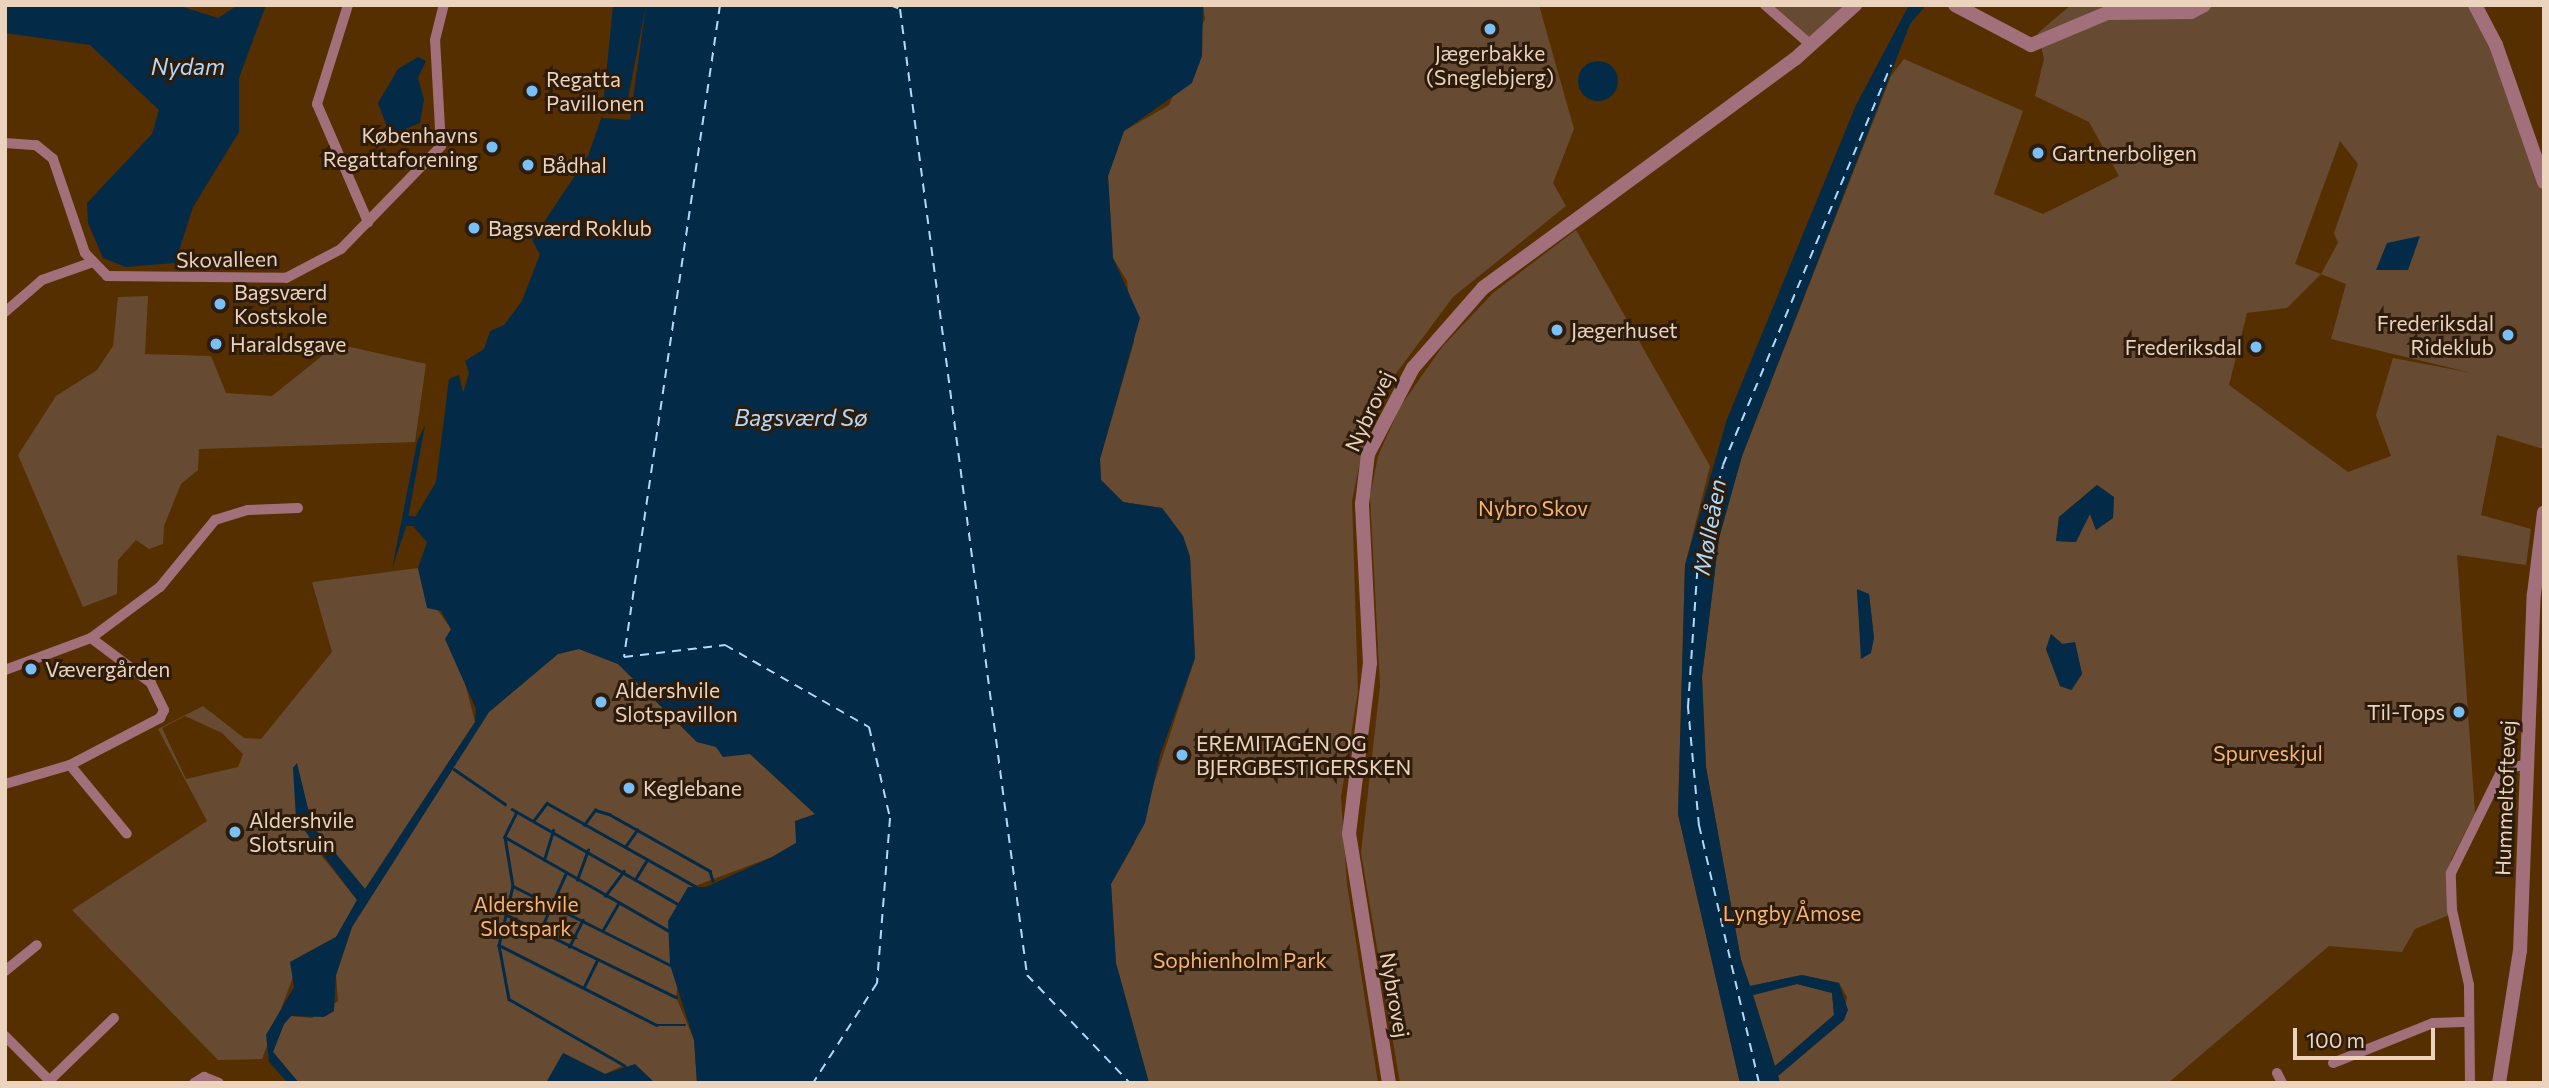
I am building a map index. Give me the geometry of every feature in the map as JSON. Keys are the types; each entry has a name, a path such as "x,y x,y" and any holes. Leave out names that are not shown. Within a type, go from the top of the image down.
{"street":[{"path":"348,5 317,104 368,222"},
{"name":"Skovalleen","path":"90,263 116,279 274,280 326,260 368,222 441,146 439,22 444,5"},
{"path":"1765,5 1812,46"},
{"name":"Nybrovej","path":"1388,1083 1349,834 1370,663 1362,504 1368,454 1413,368 1483,288 1812,46 1855,5"},
{"path":"1955,5 2031,45 2107,13 2191,12 2204,5"},
{"path":"2474,5 2496,45 2544,182"},
{"path":"5,144 36,145 53,159 90,263 42,280 5,312"},
{"path":"5,670 92,638 160,587 215,520 248,510 298,508"},
{"name":"Hummeltoftevej","path":"2499,1083 2519,951 2544,513"},
{"path":"5,784 70,765 154,723 164,710 151,683 92,638"},
{"path":"2470,1083 2469,1022 2451,873 2502,770 2528,764"},
{"path":"70,765 127,834"},
{"path":"5,971 37,945"},
{"path":"5,1036 51,1082 114,1018"},
{"path":"2333,1063 2432,1023 2469,1022"},
{"path":"194,1083 204,1077 219,1083"}],"green space":[{"name":"Sophienholm Park","path":"1203,5 1539,5 1574,129 1553,183 1566,206 1453,297 1371,407 1352,501 1358,691 1341,797 1347,884 1378,1083 1149,1083 1116,963 1111,884 1134,844 1195,658 1190,557 1183,536 1162,508 1123,502 1101,480 1100,459 1134,342 1127,281 1113,258 1108,176 1124,131 1169,105 1205,19"},
{"path":"1771,5 1845,5 1810,38"},
{"name":"Spurveskjul","path":"2071,5 2468,5 2489,45 2544,190 2544,449 2497,435 2481,515 2531,529 2526,565 2457,555 2475,813 2451,860 2449,915 2415,929 2402,952 2329,946 2168,1083 1780,1083 1778,1076 1844,1020 1847,997 1839,983 1802,975 1750,986 1741,960 1706,767 1702,677 1719,538 1742,456 1891,76 1904,59 2023,111 1994,194 2043,214 2119,176 2089,122 2035,96 2044,59 2038,33","holes":["2340,141 2358,164 2334,233 2338,243 2321,274 2295,264","2321,274 2346,284 2331,339 2472,373 2393,358 2376,415 2391,456 2348,472 2229,385 2247,313 2287,308","2097,485 2114,497 2113,518 2096,530 2090,514 2083,517 2076,542 2056,541 2059,517","1857,590 1869,594 1874,638 1862,659","2051,634 2063,644 2075,643 2082,674 2072,690 2060,686 2046,649"]},
{"name":"Nybro Skov","path":"1576,230 1710,466 1685,565 1678,814 1740,1083 1400,1083 1361,853 1380,686 1370,496 1378,456 1400,407 1442,347 1493,293"},
{"path":"148,296 145,354 211,356 226,393 272,396 337,344 426,364 415,442 199,449 198,470 181,484 164,526 163,544 149,549 136,540 118,560 117,594 83,607 18,455 56,396 97,370 113,346 118,297"},
{"path":"418,568 423,589 451,629 475,722 365,889 312,825 296,763 309,840 357,900 336,937 301,956 262,1059 218,1060 72,910 207,821 158,729 203,706 244,738 261,739 332,652 312,582","holes":["185,716 222,733 243,754 238,767 186,779 162,728"]},
{"name":"Aldershvile Slotspark","path":"579,649 618,664 697,742 750,754 816,815 796,843 772,857 695,886 676,997 694,1040 697,1083 655,1083 624,1065 605,1074 563,1053 546,1083 299,1083 273,1052 284,1024 291,1016 312,1018 338,1001 336,975 352,927 489,712 558,654"},
{"name":"Lyngby Åmose","path":"1797,984 1832,993 1834,1015 1775,1066 1753,995"}],"water":[{"name":"Nydam","path":"5,5 177,5 218,18 238,5 266,5 239,78 239,132 193,207 175,263 126,267 103,258 88,223 87,203 152,134 159,110 90,45 5,33"},
{"name":"Bagsværd Sø","path":"613,5 1203,5 1202,56 1192,83 1124,131 1108,176 1113,258 1140,318 1100,459 1101,480 1123,502 1162,508 1183,536 1190,557 1195,658 1160,755 1145,823 1111,884 1116,963 1149,1083 697,1083 694,1040 670,965 668,921 688,887 706,887 772,857 796,843 795,821 815,814 750,754 723,757 716,747 697,742 618,664 579,649 558,654 489,712 352,927 336,975 334,1011 324,1017 291,1016 284,1024 273,1052 299,1083 288,1083 269,1062 266,1035 294,987 290,962 336,937 357,900 296,819 293,768 297,763 312,825 365,889 475,722 476,709 445,639 451,629 441,611 427,608 418,568 427,542 411,524 436,482 449,379 459,375 463,393 469,373 465,361 484,349 490,331 504,325 522,301 540,254 532,240 588,156 602,116"},
{"name":"Mølleåen","path":"1909,5 1926,5 1910,24 1742,456 1719,538 1702,677 1706,767 1741,960 1750,986 1802,975 1839,983 1848,1010 1844,1020 1778,1076 1780,1083 1740,1083 1678,814 1685,565 1727,419 1856,105","holes":["1797,984 1832,993 1834,1015 1775,1066 1753,995"]},
{"path":"418,57 426,61 418,78 424,99 420,123 390,135 378,103 398,69"},
{"path":"1598,61 1612,67 1618,81 1612,95 1598,101 1584,95 1578,81 1584,67"},
{"path":"2420,236 2408,270 2376,270 2387,243"},
{"path":"425,425 407,524 392,569 417,442"},
{"path":"2097,485 2114,497 2113,518 2096,530 2090,514 2076,542 2056,541 2059,517"},
{"path":"1857,589 1869,594 1874,638 1871,653 1861,659"},
{"path":"2051,634 2062,644 2075,642 2082,674 2071,690 2060,686 2046,649"},
{"path":"563,1053 605,1074 635,1064 655,1083 546,1083"}],"pier":[{"path":"646,5 630,120 602,118 602,112 625,114"}],"waterway":[{"path":"454,769 505,804"},
{"path":"534,820 547,803 695,886"},
{"path":"512,809 678,904"},
{"path":"584,825 595,810 609,814 710,871 713,881"},
{"path":"517,812 505,837 513,886 499,945 509,999 624,1065"},
{"path":"544,860 553,830"},
{"path":"625,847 637,830"},
{"path":"505,837 669,931"},
{"path":"577,880 588,850"},
{"path":"636,878 647,860"},
{"path":"605,896 624,871"},
{"path":"540,931 566,873"},
{"path":"513,886 670,965"},
{"path":"603,930 618,904"},
{"path":"507,915 676,997"},
{"path":"569,947 583,920"},
{"path":"499,945 657,1025 685,1025"},
{"path":"584,987 596,962"}],"ferry route":[{"path":"720,5 624,657 725,645 869,727 890,818 877,983 813,1083"},
{"path":"890,5 900,9 1027,975 1130,1083"},
{"path":"1759,1083 1699,826 1688,707 1698,562 1723,465 1891,65"}],"place":[{"name":"Jægerbakke (Sneglebjerg)","path":"1490,29"},
{"name":"Regatta Pavillonen","path":"532,91"},
{"name":"Københavns Regattaforening","path":"492,147"},
{"name":"Gartnerboligen","path":"2038,153"},
{"name":"Bådhal","path":"528,165"},
{"name":"Bagsværd Roklub","path":"474,228"},
{"name":"Bagsværd Kostskole","path":"220,304"},
{"name":"Jægerhuset","path":"1557,330"},
{"name":"Frederiksdal Rideklub","path":"2508,335"},
{"name":"Haraldsgave","path":"216,344"},
{"name":"Frederiksdal","path":"2256,347"},
{"name":"Vævergården","path":"31,669"},
{"name":"Aldershvile Slotspavillon","path":"601,702"},
{"name":"Til-Tops","path":"2459,712"},
{"name":"EREMITAGEN OG BJERGBESTIGERSKEN","path":"1182,755"},
{"name":"Keglebane","path":"629,788"},
{"name":"Aldershvile Slotsruin","path":"235,832"}]}
